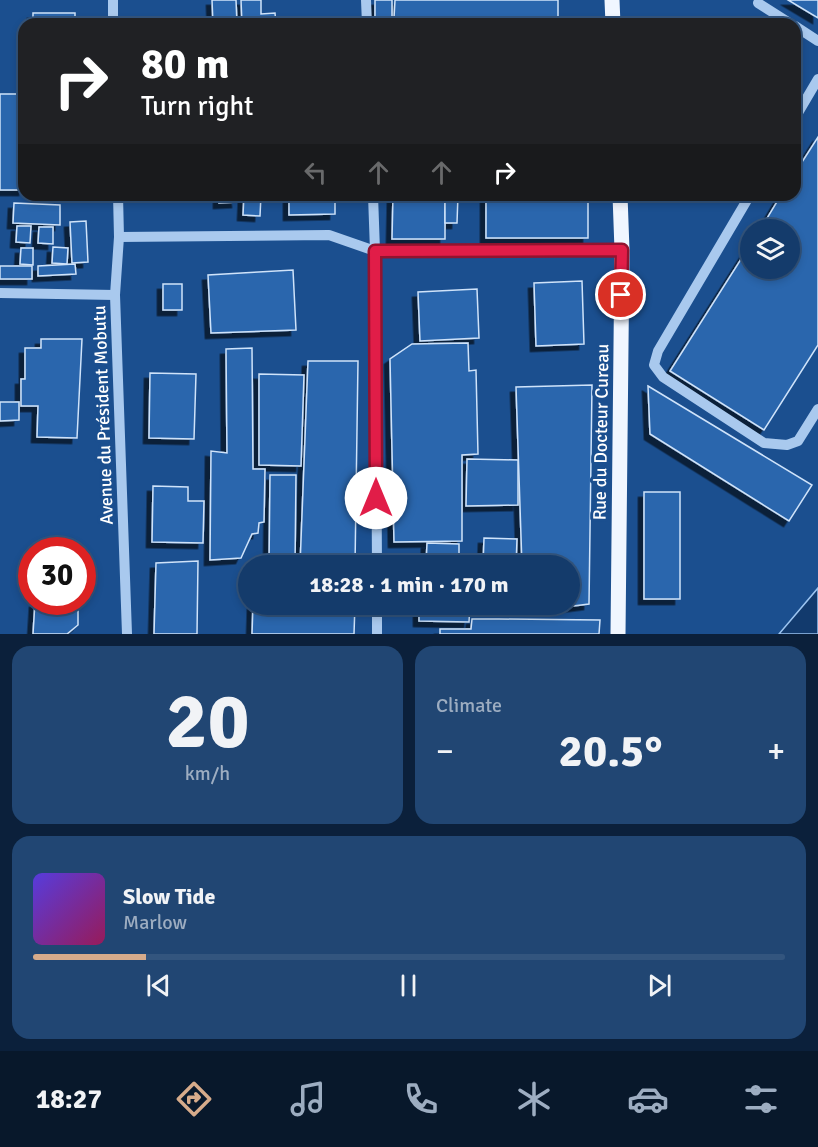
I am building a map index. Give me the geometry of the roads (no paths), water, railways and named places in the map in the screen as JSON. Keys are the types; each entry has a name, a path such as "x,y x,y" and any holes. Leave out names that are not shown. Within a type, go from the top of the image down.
{"main road":[{"path":"612,0 613,18"},
{"name":"Rue du Docteur Cureau","path":"618,634 622,250 620,201"}],"street":[{"path":"113,0 113,18"},
{"path":"366,0 367,18"},
{"path":"758,3 782,18"},
{"path":"801,30 818,41"},
{"path":"801,108 818,79"},
{"name":"Avenue du Président Mobutu","path":"118,201 119,237 115,295 127,634"},
{"path":"373,201 377,555"},
{"path":"746,201 658,351 654,365 663,377 764,443 787,445 798,441 818,409"},
{"path":"119,237 329,235 375,251 622,250"},
{"path":"0,293 115,295"},
{"path":"377,615 377,634"}],"water":[{"path":"818,588 818,634 779,634"}]}
